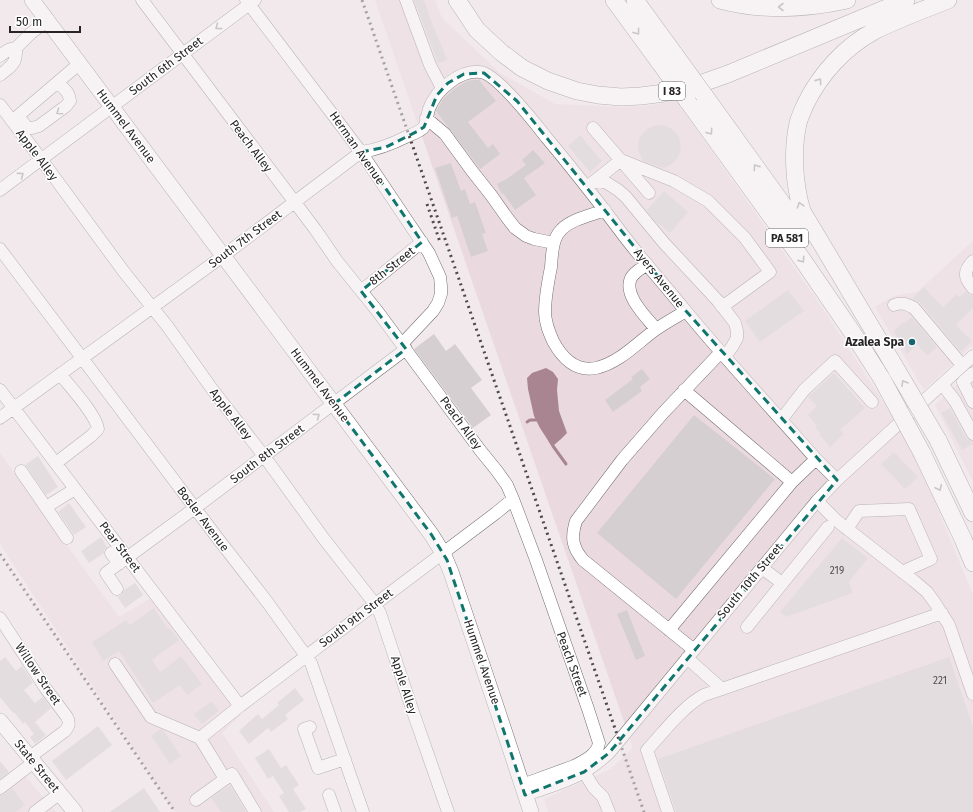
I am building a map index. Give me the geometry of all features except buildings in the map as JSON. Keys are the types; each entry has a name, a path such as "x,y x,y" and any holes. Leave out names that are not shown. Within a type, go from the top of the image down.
{"highway":[{"name":"I 83","path":"456,0 477,30 502,53 522,68 548,81 577,90 598,95 621,97 664,93 691,87 721,77 906,0"},
{"path":"468,0 479,16 492,30 512,48 529,59 545,68 579,80 599,85 618,87 663,83 712,70 882,0"},
{"name":"PA 581","path":"614,0 836,308 882,379 922,453 973,563"},
{"name":"PA 581","path":"635,0 884,347 938,440 973,513"},
{"path":"720,0 750,5 798,7 828,4 847,0"},
{"path":"884,347 802,211 798,198 795,176 798,122 813,90 839,57 853,45 874,31 904,17 948,0"}],"main road":[{"name":"Hummel Avenue","path":"32,0 431,534 443,553 454,580 531,812"},
{"name":"State Street","path":"0,721 74,812"}],"street":[{"name":"Peach Alley","path":"142,0 361,291"},
{"path":"406,0 430,65 442,88"},
{"name":"South 6th Street","path":"0,190 112,107 250,1"},
{"name":"Herman Avenue","path":"250,1 361,152 429,253 440,277 441,294 435,307"},
{"path":"0,56 11,48 16,48 47,20"},
{"path":"0,75 15,61 16,48"},
{"path":"58,82 69,96 70,101 66,106 39,126 32,128 29,128 15,119 58,82 79,64"},
{"name":"South 7th Street","path":"0,418 223,256 361,152 386,147 418,132 424,127 429,108 437,95 442,88 454,79 464,74 484,72"},
{"name":"Ayers Avenue","path":"484,72 500,84 517,101 590,185 605,210 622,233 686,311 781,420 837,480"},
{"name":"Apple Alley","path":"0,105 15,119 41,159 124,272 168,327 212,389 264,456 324,539 375,604 380,613 448,812"},
{"path":"426,118 445,134 492,195 515,228 526,236 554,243"},
{"path":"593,128 649,193"},
{"path":"590,185 621,160"},
{"path":"621,160 674,181 708,201 745,238 770,272 722,307"},
{"path":"590,185 599,181 608,183 626,197 664,243 735,323 737,338 732,347 684,390 622,460 576,521 573,530 575,547 583,560 669,630 722,689"},
{"path":"605,210 574,221 565,226 560,231 554,243 545,302 545,314 546,325 564,358 578,367 597,367 622,356 656,329 686,311"},
{"name":"8th Street","path":"361,291 422,242"},
{"name":"Bosler Avenue","path":"0,249 311,663 364,812"},
{"path":"973,261 966,270 968,282 973,288"},
{"path":"647,264 631,278 629,284 630,292 640,310 656,329"},
{"path":"361,291 404,347"},
{"path":"894,305 899,303 907,304 914,308 962,365"},
{"name":"South 8th Street","path":"117,589 106,573 334,404 404,347 435,307"},
{"name":"Peach Alley","path":"404,347 497,471 507,486 513,499"},
{"name":"South 10th Street","path":"524,790 569,780 599,762 609,753 817,501 837,480 973,356"},
{"path":"781,420 804,390 835,361 872,402"},
{"path":"973,373 963,382 973,401"},
{"path":"56,463 98,429 93,416 60,374"},
{"path":"942,384 955,401 973,434"},
{"name":"Pear Street","path":"0,390 75,488 123,561 240,706"},
{"path":"684,390 792,482"},
{"path":"669,630 792,482 816,459"},
{"path":"21,471 67,538"},
{"path":"46,507 75,488"},
{"name":"South 9th Street","path":"200,738 513,499"},
{"name":"Peach Street","path":"513,499 536,560 599,743 596,752 580,764 524,790"},
{"path":"817,501 836,520 927,592 949,625 973,694"},
{"path":"847,528 859,511 909,509 931,559 902,572"},
{"path":"747,626 828,527"},
{"path":"111,553 123,561"},
{"path":"762,568 782,583"},
{"path":"668,812 647,750 680,714 704,695 942,613"},
{"name":"Willow Street","path":"0,618 46,689 69,720 68,727 65,731 0,788"},
{"path":"115,664 151,717 200,738 225,779"},
{"path":"310,727 304,729 318,768 345,759"},
{"path":"584,772 594,788 603,797 609,812"},
{"path":"196,800 232,774 255,812"},
{"path":"35,812 59,794"},
{"path":"329,795 335,812"}],"highlighted area":[{"path":"484,73 517,101 686,311 837,480 609,753 584,772 525,795 447,560 431,534 334,404 406,349 361,291 422,242 361,152 386,147 418,131 424,127 437,95 448,83 464,74"}],"shaded area":[{"path":"375,0 435,0 442,18 500,73 555,104 621,107 645,106 676,101 820,304 886,406 921,468 973,595 973,812 548,812 544,799 611,769 633,748"},
{"path":"973,241 973,345 924,390 875,307 893,296 917,292"},
{"path":"546,368 553,372 558,379 557,390 559,411 567,433 554,445 549,442 534,416 528,389 527,378 532,373"},
{"path":"973,370 973,482 935,405"},
{"path":"0,453 119,617 153,597 240,716 222,733 274,812 175,812 0,544"},
{"path":"23,774 56,812 0,812 0,791"}],"waterway":[{"path":"527,422 530,420 539,420"},
{"path":"550,441 566,464"}],"railway":[{"path":"362,0 644,812"},
{"path":"427,204 440,242"},
{"path":"0,554 175,812"}],"place":[{"name":"Azalea Spa","path":"912,342"}]}
